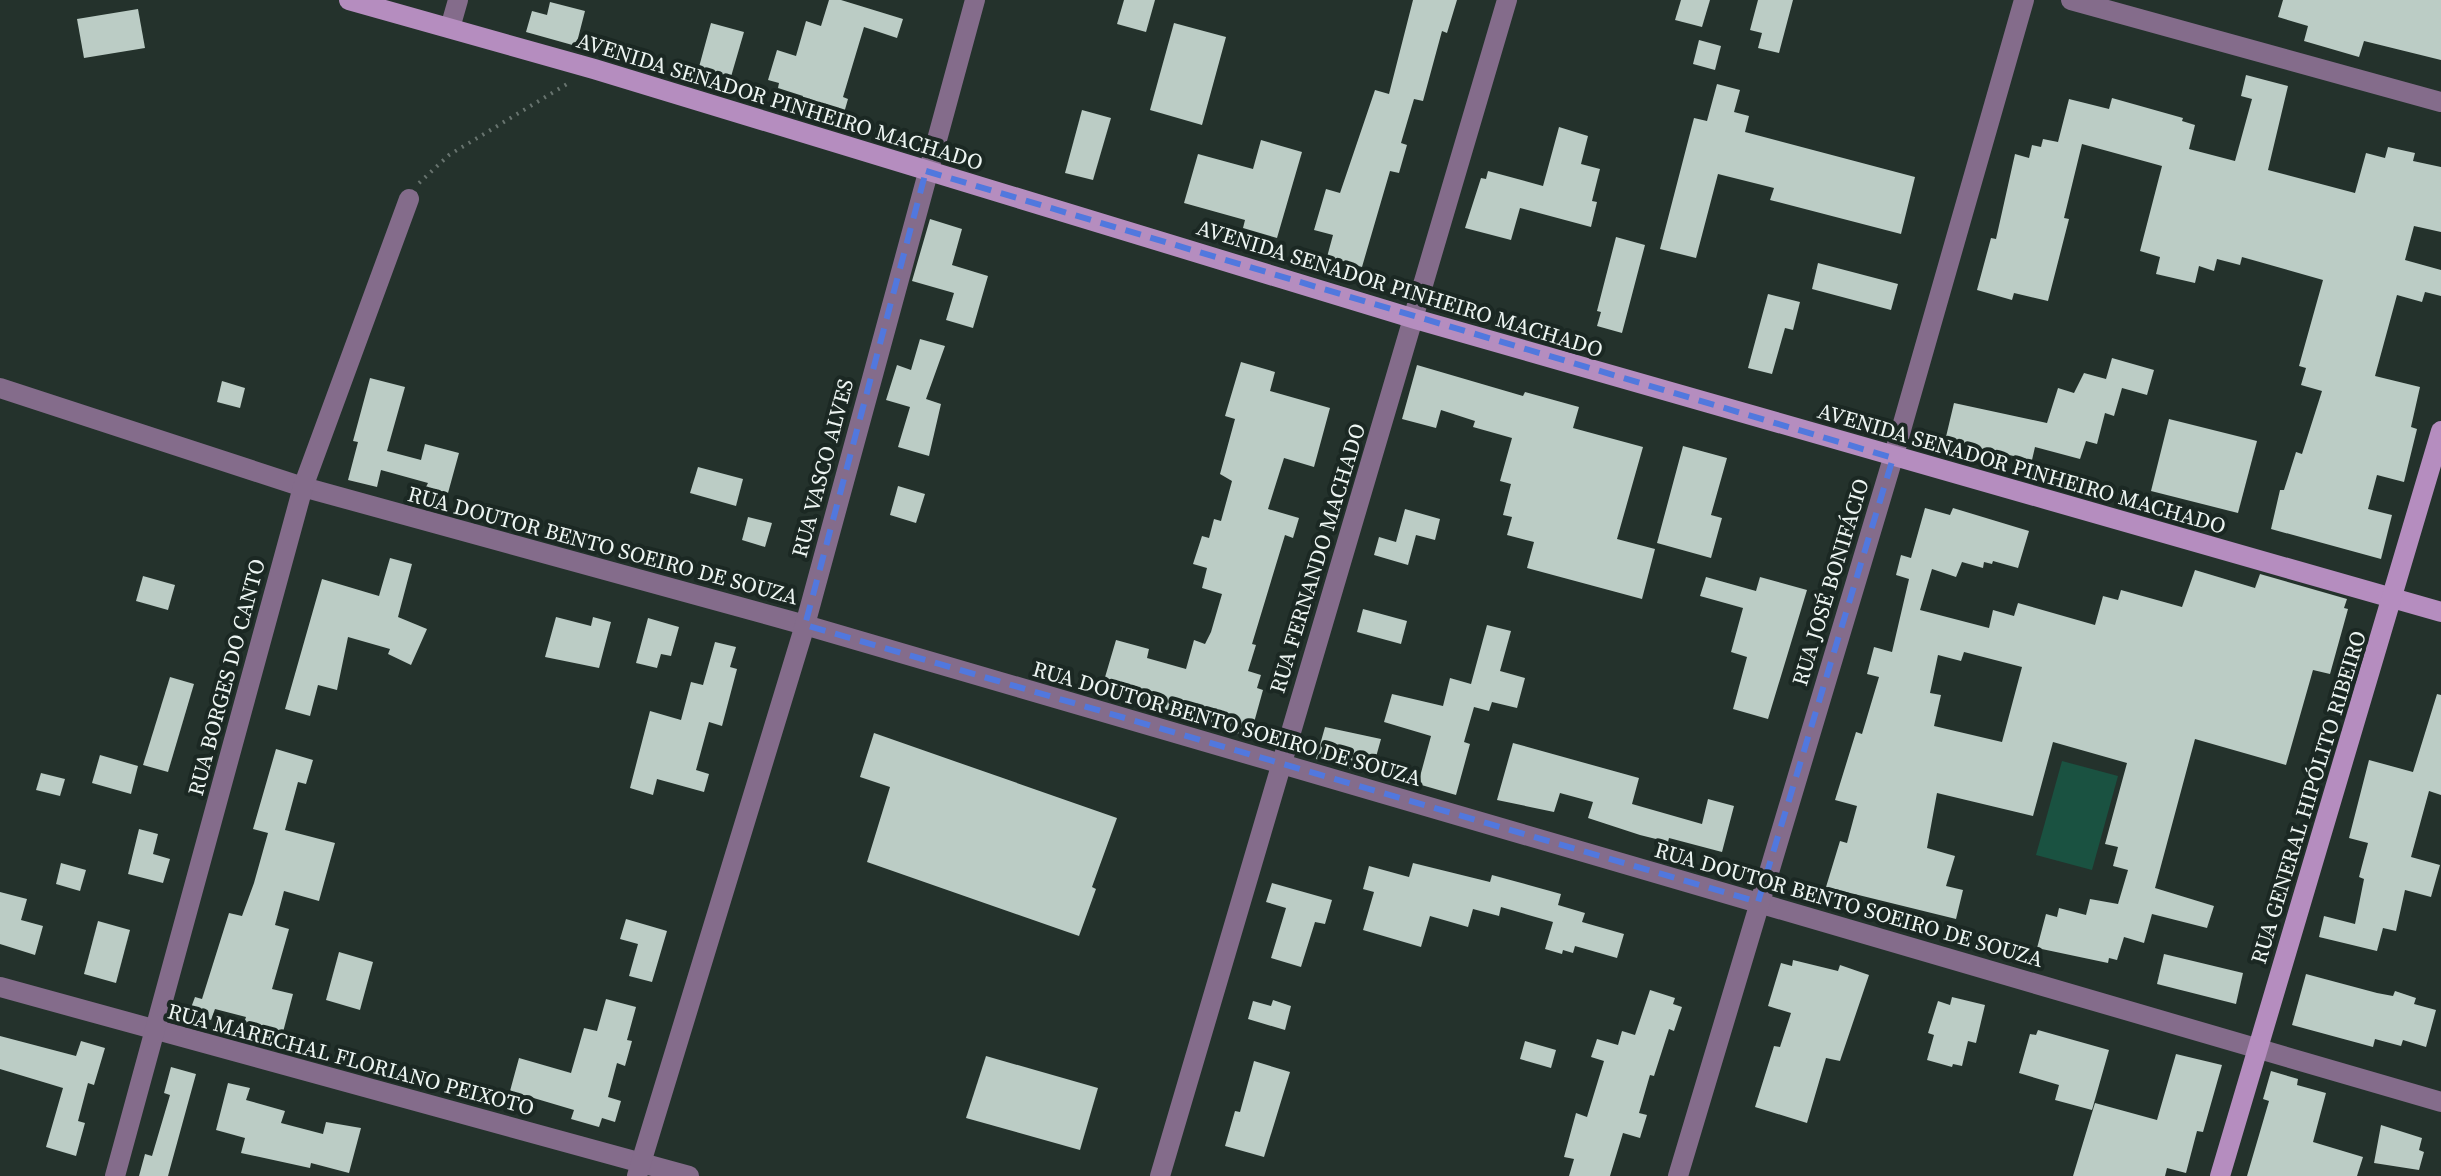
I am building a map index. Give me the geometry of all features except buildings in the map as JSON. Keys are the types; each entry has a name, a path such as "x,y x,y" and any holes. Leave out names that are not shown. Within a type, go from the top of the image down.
{"main road":[{"name":"AVENIDA SENADOR PINHEIRO MACHADO","path":"349,0 594,69 1415,319 2441,612"},
{"name":"RUA GENERAL HIPÓLITO RIBEIRO","path":"2220,1176 2441,431"}],"street":[{"path":"450,28 458,0"},
{"name":"RUA VASCO ALVES","path":"639,1169 805,625 926,171 975,0"},
{"name":"RUA FERNANDO MACHADO","path":"1160,1176 1278,764 1415,319 1507,0"},
{"name":"RUA JOSÉ BONIFÁCIO","path":"1678,1176 1893,458 2024,0"},
{"path":"2071,0 2441,102"},
{"name":"RUA BORGES DO CANTO","path":"115,1176 303,487 409,199"},
{"name":"RUA DOUTOR BENTO SOEIRO DE SOUZA","path":"0,388 303,487 805,625 2441,1102"},
{"name":"RUA MARECHAL FLORIANO PEIXOTO","path":"0,987 639,1169 689,1176"}],"path":[{"path":"409,199 423,176 449,155 594,69"}],"highlighted area":[{"path":"926,171 1893,458 1758,902 805,625"}],"green space":[{"path":"2062,761 2118,776 2092,870 2036,855"}]}
